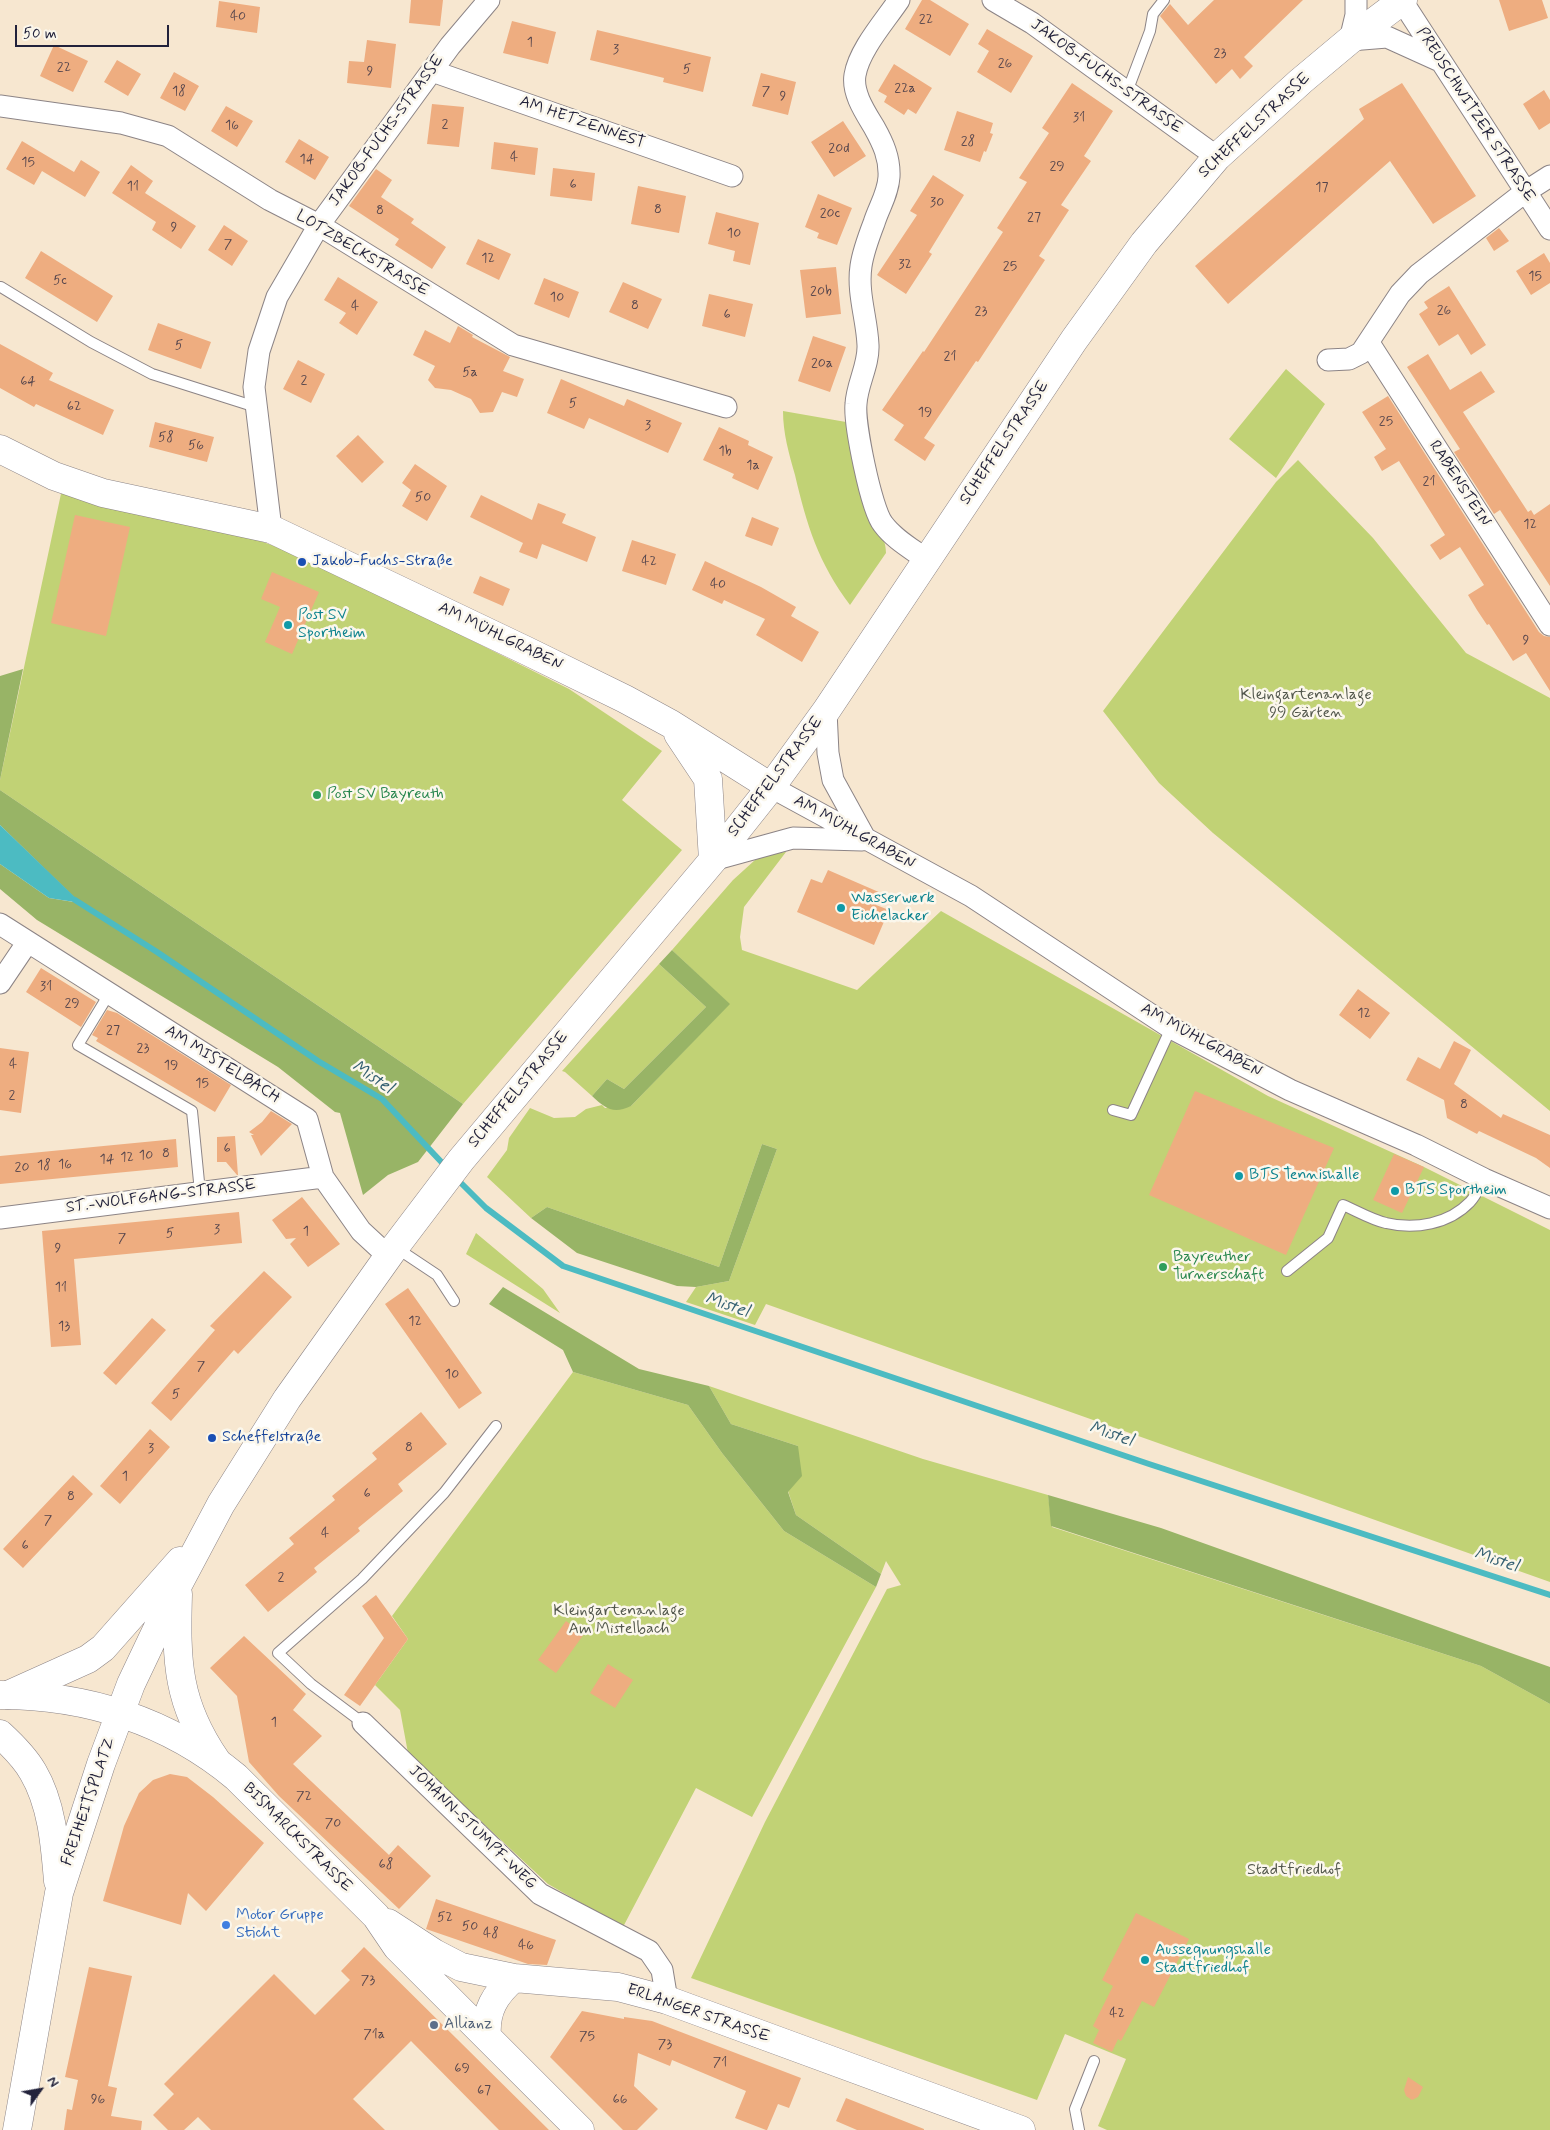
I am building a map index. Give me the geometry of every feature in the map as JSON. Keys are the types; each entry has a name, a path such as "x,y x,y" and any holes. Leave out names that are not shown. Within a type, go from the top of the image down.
{"main road":[{"name":"SCHEFFELSTRASSE","path":"179,1583 221,1504 287,1399 391,1251 462,1160 713,860 771,787 826,712 1115,282 1144,243 1217,157 1301,81 1402,0"},
{"name":"AM MÜHLGRABEN","path":"0,449 54,476 103,493 271,529 566,669 671,724 771,787"},
{"path":"671,724 694,755 708,779 713,860"},
{"path":"4,1695 88,1659 102,1648 113,1639 165,1576 202,1538"},
{"path":"179,1583 176,1651 181,1686 196,1727 216,1760"},
{"name":"FREIHEITSPLATZ","path":"59,1892 120,1712 179,1583"},
{"path":"4,1695 59,1698 120,1712 167,1732 216,1760"},
{"path":"0,1734 14,1747 33,1772 47,1808 54,1843 59,1892 17,2130"},
{"name":"BISMARCKSTRASSE","path":"216,1760 376,1916"},
{"path":"376,1916 397,1947 580,2130"},
{"name":"ERLANGER STRASSE","path":"376,1916 448,1961 470,1969 514,1978 618,1987 667,2000 1021,2130"},
{"path":"487,2036 486,2024 488,2013 502,1988 514,1978"}],"street":[{"name":"JAKOB-FUCHS-STRASSE","path":"271,529 256,407 255,370 272,309 318,225 450,46 489,0"},
{"path":"898,0 862,55 855,75 856,89 860,102 884,145 889,163 886,193 874,222 861,265 862,301 868,345 867,357 858,389 856,416 876,513 882,524 892,534 927,560"},
{"name":"JAKOB-FUCHS-STRASSE","path":"993,0 1032,23 1217,157"},
{"path":"1356,0 1356,14 1350,40 1387,37 1441,62"},
{"name":"PREUSCHWITZER STRASSE","path":"1402,0 1550,229"},
{"name":"AM HETZENNEST","path":"432,71 732,176"},
{"name":"LOTZBECKSTRASSE","path":"0,106 121,122 168,136 270,200 318,225 513,345 726,407"},
{"path":"1328,360 1349,359 1361,353 1369,343 1384,315 1400,294 1420,274 1525,192 1550,176"},
{"name":"RABENSTEIN","path":"1369,343 1550,625"},
{"path":"826,712 828,753 833,780 866,840"},
{"name":"AM MÜHLGRABEN","path":"771,787 971,896 1171,1028 1290,1090 1416,1145 1484,1179 1550,1208"},
{"path":"713,860 793,838 866,840"},
{"name":"AM MISTELBACH","path":"0,924 307,1119 323,1177 361,1231 391,1251"},
{"path":"0,983 28,943"},
{"name":"ST.-WOLFGANG-STRASSE","path":"0,1218 323,1177"},
{"name":"JOHANN-STUMPF-WEG","path":"363,1723 540,1894 649,1951 662,1970 667,2000"}],"lane":[{"path":"1127,92 1150,31 1153,14 1164,0"},
{"path":"2,287 91,342 152,374 256,407"},
{"path":"109,994 78,1045 192,1112 200,1192"},
{"path":"1113,1110 1131,1115 1171,1028"},
{"path":"1287,1270 1328,1238 1343,1205 1386,1223 1423,1226 1447,1218 1464,1207 1471,1200 1484,1179"},
{"path":"391,1251 437,1275 454,1301"},
{"path":"363,1723 311,1684 278,1653 362,1579 444,1493 496,1426"},
{"path":"1079,2130 1075,2109 1094,2061"}],"green space":[{"path":"1286,369 1325,404 1276,478 1229,439"},
{"path":"783,411 846,422 871,518 886,547 886,553 850,605 830,574 809,527 787,443"},
{"name":"Kleingartenanlage 99 Gärten","path":"1298,460 1373,538 1466,653 1550,698 1550,1111 1213,833 1159,783 1103,711 1276,482"},
{"name":"Post SV Bayreuth","path":"62,489 235,532 305,557 569,689 662,751 622,800 682,850 463,1104 0,790 0,780"},
{"path":"23,669 0,780 0,676"},
{"path":"0,790 463,1104 418,1162 388,1175 363,1195 340,1113 335,1112 278,1067 37,920 0,889 0,864 49,898 80,903 0,825"},
{"name":"Bayreuther Turnerschaft","path":"786,852 744,907 740,937 742,950 857,990 941,911 1268,1096 1424,1167 1550,1230 1550,1582 766,1304 755,1325 686,1302 696,1287 729,1281 777,1149 762,1144 719,1267 547,1207 531,1218 487,1177 507,1150 509,1138 530,1108 554,1118 575,1117 586,1109 602,1105 605,1108 631,1106 729,1004 672,950 733,880 755,860 773,853"},
{"path":"672,950 730,1004 631,1106 619,1110 605,1107 592,1096 607,1079 624,1089 706,1007 659,964"},
{"path":"659,964 706,1007 624,1089 607,1079 592,1096 562,1071"},
{"path":"762,1144 777,1149 729,1281 696,1287 677,1286 577,1253 531,1218 547,1207 719,1267"},
{"path":"476,1233 543,1289 560,1313 466,1254"},
{"path":"503,1287 639,1369 709,1386 731,1424 798,1446 802,1476 788,1492 796,1515 881,1574 876,1587 784,1531 722,1453 688,1405 573,1372 563,1350 489,1304"},
{"name":"Kleingartenanlage Am Mistelbach","path":"573,1372 688,1405 722,1453 784,1531 876,1587 752,1817 696,1788 623,1927 548,1884 408,1753 400,1710 375,1685 408,1639 392,1616"},
{"name":"Stadtfriedhof","path":"709,1386 923,1459 1048,1495 1052,1527 1481,1666 1550,1704 1550,2130 1107,2130 1098,2126 1126,2059 1065,2034 1037,2100 691,1978 765,1822 887,1589 901,1585 886,1561 881,1574 796,1515 788,1491 798,1446 731,1424"},
{"path":"1048,1495 1161,1528 1550,1667 1550,1704 1481,1666 1051,1526"}],"water":[{"path":"0,825 81,903 49,898 0,864"}],"building":[{"path":"411,0 443,0 440,26 409,23"},
{"path":"922,0 930,0 969,24 950,56 905,29"},
{"path":"1214,0 1303,0 1244,57 1253,66 1240,79 1232,69 1216,84 1160,16 1170,4 1188,25"},
{"path":"1499,0 1542,0 1548,18 1509,31"},
{"path":"219,1 260,7 257,33 216,27"},
{"path":"512,21 556,32 548,64 503,53"},
{"path":"987,29 1033,56 1011,93 977,72 989,51 978,44"},
{"path":"597,30 711,57 703,92 663,82 664,78 590,60"},
{"path":"367,40 396,44 391,88 347,83 349,61 364,62"},
{"path":"54,45 88,61 73,92 40,76"},
{"path":"117,60 141,74 128,96 104,82"},
{"path":"894,64 932,88 916,114 908,109 904,115 884,102 887,96 878,91"},
{"path":"174,72 199,86 185,111 160,98"},
{"path":"761,73 796,82 788,115 752,106"},
{"path":"1072,83 1113,111 1084,156 1091,161 1061,205 1069,210 1039,256 1045,260 978,362 976,361 924,438 935,445 925,461 894,440 904,425 882,410 924,352 1003,232 997,228 1027,182 1019,178 1049,133 1042,128"},
{"path":"1402,83 1476,196 1433,224 1390,161 1228,304 1195,266 1364,119 1359,109"},
{"path":"1544,90 1550,100 1550,123 1539,130 1523,104"},
{"path":"432,104 464,107 459,147 427,144"},
{"path":"226,106 253,121 237,147 211,131"},
{"path":"957,111 993,123 990,133 993,134 980,162 944,150"},
{"path":"843,121 866,156 834,177 811,142"},
{"path":"299,139 329,157 315,180 285,162"},
{"path":"22,141 74,172 81,160 100,172 85,197 42,171 34,185 6,169"},
{"path":"494,142 538,148 535,175 491,169"},
{"path":"131,165 153,181 145,193 196,226 181,249 152,230 156,222 112,193"},
{"path":"553,168 595,173 592,201 550,196"},
{"path":"376,169 392,180 381,197 414,219 411,223 446,247 432,269 395,245 399,239 349,206"},
{"path":"933,175 964,195 929,252 932,254 906,294 877,275 917,215 910,211"},
{"path":"638,186 686,196 679,233 631,224"},
{"path":"818,194 852,208 837,245 817,238 819,233 805,227"},
{"path":"716,212 759,223 750,265 733,261 735,251 708,244"},
{"path":"224,225 248,241 232,266 208,250"},
{"path":"1499,228 1509,241 1494,251 1486,238"},
{"path":"478,239 511,254 499,280 466,264"},
{"path":"41,251 113,296 97,322 25,278"},
{"path":"1544,253 1550,263 1550,283 1531,295 1516,271"},
{"path":"836,267 841,314 806,318 800,270"},
{"path":"338,277 378,302 357,335 339,323 346,313 324,300"},
{"path":"544,278 579,292 569,318 534,304"},
{"path":"623,282 662,299 648,329 609,312"},
{"path":"1449,286 1486,345 1471,355 1458,334 1439,346 1419,314 1428,308 1424,302"},
{"path":"709,294 753,304 745,337 702,326"},
{"path":"158,323 211,342 201,369 148,350"},
{"path":"458,326 473,335 472,337 510,357 503,371 524,379 517,397 502,392 493,412 480,413 471,399 451,390 435,388 428,380 435,366 413,355 425,330 450,343"},
{"path":"813,336 846,347 830,392 798,381"},
{"path":"0,344 53,373 49,380 114,410 103,435 36,404 34,407 0,388"},
{"path":"1428,354 1450,390 1481,371 1495,392 1463,412 1528,512 1531,510 1534,515 1550,504 1550,586 1500,510 1494,514 1454,452 1460,449 1407,367"},
{"path":"298,360 325,374 311,403 283,389"},
{"path":"561,379 624,406 627,399 682,423 668,453 589,418 584,429 547,413"},
{"path":"1388,396 1539,632 1544,636 1550,637 1550,691 1526,653 1513,661 1489,624 1487,625 1477,610 1468,595 1484,585 1460,547 1440,560 1430,545 1445,535 1399,461 1382,471 1374,457 1386,449 1362,412"},
{"path":"155,422 214,437 207,462 149,447"},
{"path":"719,427 749,441 748,445 773,457 758,490 732,478 734,474 703,460"},
{"path":"358,435 384,462 362,483 336,456"},
{"path":"415,464 447,486 427,521 402,506 411,490 402,483"},
{"path":"481,495 532,520 538,503 566,514 562,523 596,537 587,562 542,544 537,559 519,552 523,543 470,517"},
{"path":"75,515 130,527 106,636 51,623"},
{"path":"752,517 779,528 772,546 745,536"},
{"path":"632,540 676,554 666,585 622,571"},
{"path":"705,561 761,587 796,607 791,616 819,632 802,662 756,635 765,619 724,600 722,604 692,590"},
{"name":"Post SV Sportheim","path":"272,572 319,592 292,654 265,642 280,607 261,599"},
{"path":"480,576 510,589 503,606 473,593"},
{"name":"Wasserwerk Eichelacker","path":"828,870 881,893 876,905 889,910 874,945 797,912 811,879 822,883"},
{"path":"41,968 96,1002 81,1027 26,992"},
{"path":"1358,989 1390,1013 1370,1039 1339,1015"},
{"path":"107,1010 117,1013 231,1085 215,1112 96,1041 98,1038 92,1035"},
{"path":"1454,1041 1471,1050 1454,1084 1501,1118 1503,1114 1550,1135 1550,1168 1536,1158 1479,1131 1477,1134 1447,1118 1444,1100 1406,1080 1418,1057 1440,1069"},
{"path":"0,1048 29,1052 21,1113 0,1110"},
{"name":"BTS Tennishalle","path":"1195,1091 1334,1148 1286,1255 1149,1195"},
{"path":"271,1111 292,1124 261,1156 251,1135 254,1135 249,1132 262,1122"},
{"path":"235,1136 238,1175 226,1162 217,1162 217,1137"},
{"path":"176,1139 178,1167 0,1184 0,1156"},
{"name":"BTS Sportheim","path":"1394,1154 1424,1167 1402,1213 1373,1200"},
{"path":"302,1197 340,1244 308,1267 290,1244 296,1238 286,1239 272,1220"},
{"path":"239,1212 242,1243 74,1259 81,1345 51,1347 42,1231"},
{"path":"264,1271 292,1297 238,1354 234,1350 171,1421 151,1403 215,1330 210,1326"},
{"path":"408,1288 482,1393 459,1409 385,1304"},
{"path":"152,1318 166,1330 116,1385 103,1373"},
{"path":"421,1412 447,1444 398,1484 403,1491 358,1528 360,1531 314,1568 317,1572 268,1612 245,1585 294,1544 289,1538 335,1500 332,1496 377,1459 372,1453"},
{"path":"150,1429 170,1447 120,1504 100,1486"},
{"path":"73,1475 93,1494 23,1568 3,1549"},
{"path":"376,1595 408,1639 360,1706 344,1695 384,1638 362,1606"},
{"path":"566,1621 584,1634 556,1673 538,1660"},
{"path":"244,1636 306,1694 293,1710 322,1736 293,1764 389,1855 398,1845 431,1876 399,1909 279,1796 249,1762 237,1696 210,1668"},
{"path":"608,1664 633,1680 615,1708 590,1693"},
{"path":"170,1774 187,1777 213,1797 264,1843 206,1911 188,1893 181,1925 103,1901 124,1826 139,1793 153,1780"},
{"path":"436,1899 556,1940 547,1965 528,1964 426,1929"},
{"name":"Aussegnungshalle Stadtfriedhof","path":"1136,1913 1189,1939 1154,2007 1142,2001 1121,2041 1118,2039 1112,2052 1093,2043 1099,2030 1093,2026 1113,1986 1102,1980"},
{"path":"364,1947 549,2130 499,2130 411,2041 353,2099 385,2130 211,2130 198,2117 184,2130 168,2130 153,2115 174,2094 164,2084 274,1974 315,2015 350,1980 341,1971"},
{"path":"89,1967 132,1976 108,2086 117,2088 111,2116 142,2121 141,2130 64,2130 67,2109 72,2110 78,2080 65,2077"},
{"path":"582,2011 624,2019 624,2017 652,2021 801,2078 789,2108 778,2104 766,2130 735,2118 746,2091 672,2060 670,2066 638,2053 634,2086 658,2109 637,2130 623,2130 550,2057"},
{"path":"1408,2077 1423,2087 1418,2097 1412,2100 1406,2096 1404,2090"},
{"path":"846,2098 924,2130 857,2130 836,2121"}],"waterway":[{"name":"Mistel","path":"75,900 157,952 318,1061 382,1099 447,1168"},
{"name":"Mistel","path":"455,1177 486,1208 563,1266 1149,1464 1550,1595"}],"place":[{"name":"Jakob-Fuchs-Straße","path":"302,562"},
{"name":"Post SV Sportheim","path":"288,625"},
{"name":"Post SV Bayreuth","path":"317,795"},
{"name":"Wasserwerk Eichelacker","path":"841,908"},
{"name":"BTS Tennishalle","path":"1239,1176"},
{"name":"BTS Sportheim","path":"1395,1191"},
{"name":"Bayreuther Turnerschaft","path":"1163,1267"},
{"name":"Scheffelstraße","path":"212,1438"},
{"name":"Motor Gruppe Sticht","path":"226,1925"},
{"name":"Aussegnungshalle Stadtfriedhof","path":"1145,1960"},
{"name":"Allianz","path":"434,2025"}]}
